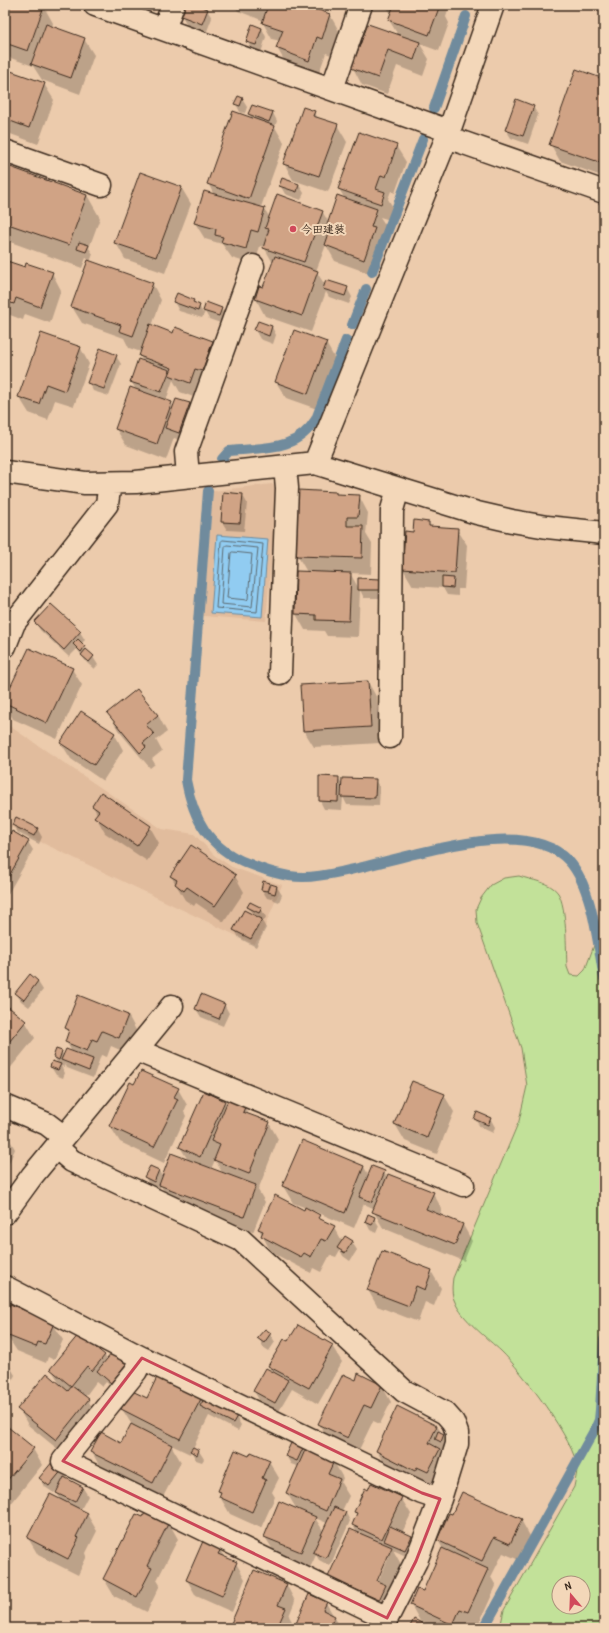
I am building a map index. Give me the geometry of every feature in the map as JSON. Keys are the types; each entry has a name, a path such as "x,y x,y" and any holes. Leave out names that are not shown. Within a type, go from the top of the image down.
{"street":[{"path":"95,5 332,89 604,192"},
{"path":"164,30 173,5"},
{"path":"332,89 361,5"},
{"path":"315,463 448,134 493,5"},
{"path":"5,151 101,185"},
{"path":"188,476 186,452 253,266"},
{"path":"5,472 85,482 110,483 136,482 315,463 477,513 512,521 604,533"},
{"path":"280,673 286,488 285,466"},
{"path":"5,646 14,623 107,504 110,483"},
{"path":"390,737 392,510 398,489"},
{"path":"5,1213 32,1176 172,1006"},
{"path":"136,1050 463,1185"},
{"path":"5,1106 48,1124 72,1161 241,1240 404,1391 445,1413 453,1422 457,1433 457,1444 440,1499 416,1562 385,1623 63,1460 136,1371 142,1358"},
{"path":"5,1287 142,1358 422,1494 440,1499"}],"highlighted area":[{"path":"142,1358 422,1493 440,1499 416,1561 387,1618 63,1461"}],"shaded area":[{"path":"272,484 277,489 266,621 203,616 213,491"},
{"path":"5,723 162,829 194,834 214,855 232,867 282,885 261,936 254,944 5,825"}],"green space":[{"path":"519,876 534,880 555,889 561,899 565,918 567,967 570,975 579,976 585,970 604,918 604,1628 500,1628 504,1610 574,1487 577,1468 568,1441 534,1390 510,1360 463,1315 455,1302 452,1293 453,1278 519,1121 527,1086 521,1048 477,923 476,909 481,898 491,885 504,878"}],"water":[{"path":"217,535 268,539 262,617 211,613"}],"building":[{"path":"5,5 44,6 28,51 5,43"},
{"path":"186,5 197,5 208,9 202,24 181,16"},
{"path":"268,5 305,5 330,14 322,39 317,37 309,61 276,48 283,30 262,23"},
{"path":"394,5 440,5 429,35 388,20"},
{"path":"46,24 85,38 71,78 31,64"},
{"path":"252,24 262,28 256,45 246,42"},
{"path":"368,24 420,42 414,60 388,50 378,78 351,68"},
{"path":"5,69 45,83 29,128 5,119"},
{"path":"576,69 604,79 604,149 599,162 549,145"},
{"path":"238,96 243,98 240,106 234,104"},
{"path":"516,99 534,106 523,136 505,130"},
{"path":"252,105 273,112 269,122 248,114"},
{"path":"303,107 315,111 313,116 338,124 319,176 283,164"},
{"path":"233,111 275,126 249,199 207,184"},
{"path":"359,132 397,145 386,177 381,175 376,189 385,192 381,204 338,189"},
{"path":"5,165 87,195 69,245 5,223"},
{"path":"140,172 182,187 156,257 114,243"},
{"path":"282,178 299,184 297,192 279,186"},
{"path":"204,191 265,208 258,232 251,230 246,249 221,242 223,237 215,235 216,229 194,223"},
{"path":"277,194 323,211 304,262 263,248 269,229 265,228"},
{"path":"337,195 377,209 371,227 375,228 364,260 325,245 329,233 325,231"},
{"path":"79,242 89,245 86,252 77,249"},
{"path":"275,256 318,271 302,316 255,299 259,286 263,287"},
{"path":"88,260 153,283 133,336 119,331 121,325 71,307"},
{"path":"7,261 25,267 26,263 53,272 40,307 16,298 14,304 5,301 5,268"},
{"path":"326,280 348,287 345,296 323,289"},
{"path":"177,293 194,300 193,302 200,305 198,311 173,302"},
{"path":"206,302 222,308 219,316 203,311"},
{"path":"258,321 272,326 269,336 254,330"},
{"path":"150,324 173,333 175,327 213,341 202,371 195,369 190,383 169,375 172,368 139,356"},
{"path":"294,330 327,342 308,394 275,382"},
{"path":"41,333 81,347 65,391 46,384 39,404 18,397"},
{"path":"100,348 117,355 104,389 87,383"},
{"path":"138,359 170,370 161,392 130,382"},
{"path":"130,387 172,402 157,444 115,429"},
{"path":"176,399 190,403 179,433 165,428"},
{"path":"298,490 360,495 358,517 347,517 347,526 363,526 362,558 296,556"},
{"path":"223,492 243,494 240,523 221,522"},
{"path":"414,520 429,522 429,526 458,528 455,573 402,569 405,531 413,532"},
{"path":"296,571 351,573 349,621 316,620 316,615 295,614"},
{"path":"442,577 454,578 453,588 442,587"},
{"path":"358,578 380,579 380,590 358,590"},
{"path":"51,604 81,631 64,650 34,622"},
{"path":"78,639 85,646 81,652 73,644"},
{"path":"29,648 73,668 47,723 5,703 5,698"},
{"path":"86,649 94,656 89,662 81,655"},
{"path":"368,681 371,727 303,731 300,685"},
{"path":"137,689 158,715 146,725 154,734 143,743 146,747 140,753 107,713"},
{"path":"81,711 115,733 94,765 60,743"},
{"path":"319,776 339,777 338,802 319,801"},
{"path":"342,778 376,779 375,798 341,797"},
{"path":"101,792 151,826 137,846 94,817 99,811 92,806"},
{"path":"16,817 38,828 34,836 12,825"},
{"path":"12,831 29,841 5,883 5,843"},
{"path":"191,845 236,875 215,906 187,887 184,891 175,884 177,880 170,876"},
{"path":"263,881 270,883 267,891 261,890"},
{"path":"271,884 277,886 275,894 268,892"},
{"path":"250,902 262,908 259,913 247,907"},
{"path":"244,910 262,919 251,939 233,930"},
{"path":"30,974 38,981 24,1000 15,993"},
{"path":"201,994 225,1004 219,1019 195,1009"},
{"path":"78,995 128,1015 119,1038 102,1031 97,1041 92,1039 87,1051 65,1042 69,1030 65,1028"},
{"path":"5,1004 26,1021 5,1047"},
{"path":"56,1049 62,1051 59,1060 53,1057"},
{"path":"66,1049 93,1059 89,1071 61,1060"},
{"path":"52,1061 61,1064 58,1070 50,1067"},
{"path":"141,1071 179,1088 174,1097 178,1099 154,1147 109,1126 130,1082 134,1084"},
{"path":"412,1081 445,1094 427,1138 394,1124"},
{"path":"204,1091 225,1101 200,1157 179,1147"},
{"path":"228,1100 245,1107 243,1112 270,1122 249,1174 214,1160 220,1145 211,1141"},
{"path":"477,1112 491,1118 488,1125 474,1119"},
{"path":"302,1140 364,1166 345,1213 282,1186"},
{"path":"171,1153 256,1185 244,1217 159,1185"},
{"path":"150,1166 159,1170 154,1182 144,1177"},
{"path":"372,1166 385,1171 372,1202 359,1197"},
{"path":"388,1174 434,1192 426,1209 463,1224 455,1245 372,1212"},
{"path":"275,1195 304,1210 305,1207 320,1215 318,1218 335,1226 326,1241 321,1239 311,1257 304,1253 301,1257 261,1236 263,1231 258,1229"},
{"path":"368,1214 375,1217 372,1225 365,1222"},
{"path":"345,1236 353,1241 345,1253 337,1248"},
{"path":"382,1251 432,1270 425,1290 416,1286 409,1306 367,1290"},
{"path":"10,1304 54,1323 45,1344 38,1342 36,1347 6,1335 8,1329 5,1328 5,1315"},
{"path":"298,1325 333,1345 309,1388 268,1366 284,1339 288,1341"},
{"path":"265,1329 271,1333 264,1343 257,1338"},
{"path":"79,1334 105,1355 92,1371 87,1366 71,1386 50,1369"},
{"path":"112,1353 126,1364 111,1383 97,1371"},
{"path":"266,1368 288,1380 275,1403 253,1391"},
{"path":"47,1373 68,1391 72,1386 89,1399 56,1440 17,1409"},
{"path":"358,1373 382,1385 371,1408 364,1405 348,1438 318,1424 343,1374 356,1380"},
{"path":"158,1375 202,1397 180,1439 121,1409 130,1390 147,1398"},
{"path":"204,1399 237,1416 233,1423 200,1406"},
{"path":"397,1406 437,1426 429,1443 440,1449 428,1472 417,1467 415,1471 376,1451"},
{"path":"131,1424 172,1445 153,1483 90,1452 101,1432 121,1443"},
{"path":"8,1427 34,1448 5,1483 5,1431"},
{"path":"438,1431 444,1434 441,1442 435,1439"},
{"path":"291,1443 303,1448 297,1461 285,1456"},
{"path":"193,1447 199,1450 197,1455 190,1451"},
{"path":"306,1448 334,1461 328,1474 340,1479 326,1511 286,1493"},
{"path":"235,1450 249,1456 251,1452 270,1460 262,1478 266,1480 252,1512 219,1497 221,1492 218,1491"},
{"path":"53,1461 63,1469 49,1486 39,1478"},
{"path":"64,1477 83,1487 75,1502 56,1493"},
{"path":"371,1483 402,1497 382,1539 352,1525 357,1513 354,1512 365,1488 368,1490"},
{"path":"462,1492 522,1519 510,1544 494,1537 482,1561 437,1540 449,1513 452,1514"},
{"path":"50,1494 88,1513 76,1537 79,1538 68,1559 27,1538"},
{"path":"279,1501 316,1517 301,1552 264,1537"},
{"path":"334,1507 346,1512 326,1558 313,1552"},
{"path":"146,1510 169,1522 147,1566 152,1568 137,1597 103,1579 136,1514 143,1517"},
{"path":"390,1526 412,1536 405,1550 384,1541"},
{"path":"350,1529 392,1547 377,1581 386,1585 379,1600 328,1577"},
{"path":"203,1541 221,1549 218,1554 237,1562 222,1596 186,1580"},
{"path":"442,1548 488,1569 468,1612 460,1609 453,1625 410,1605 417,1589 423,1591"},
{"path":"254,1570 287,1584 278,1605 286,1608 277,1628 229,1628"},
{"path":"309,1594 327,1602 323,1610 335,1616 329,1628 294,1628"},
{"path":"414,1619 431,1628 409,1628"}],"waterway":[{"path":"434,108 466,16"},
{"path":"372,272 423,139"},
{"path":"352,325 366,289"},
{"path":"222,459 229,451 266,448 289,443 308,430 316,419 346,340"},
{"path":"208,491 186,780 189,794 198,819 213,840 222,849 247,863 267,871 296,877 332,874 442,848 480,841 515,840 545,846 569,861 577,872 584,886 593,916 604,978"},
{"path":"484,1628 599,1420 604,1340"}],"place":[{"name":"今田建装","path":"293,229"}]}
